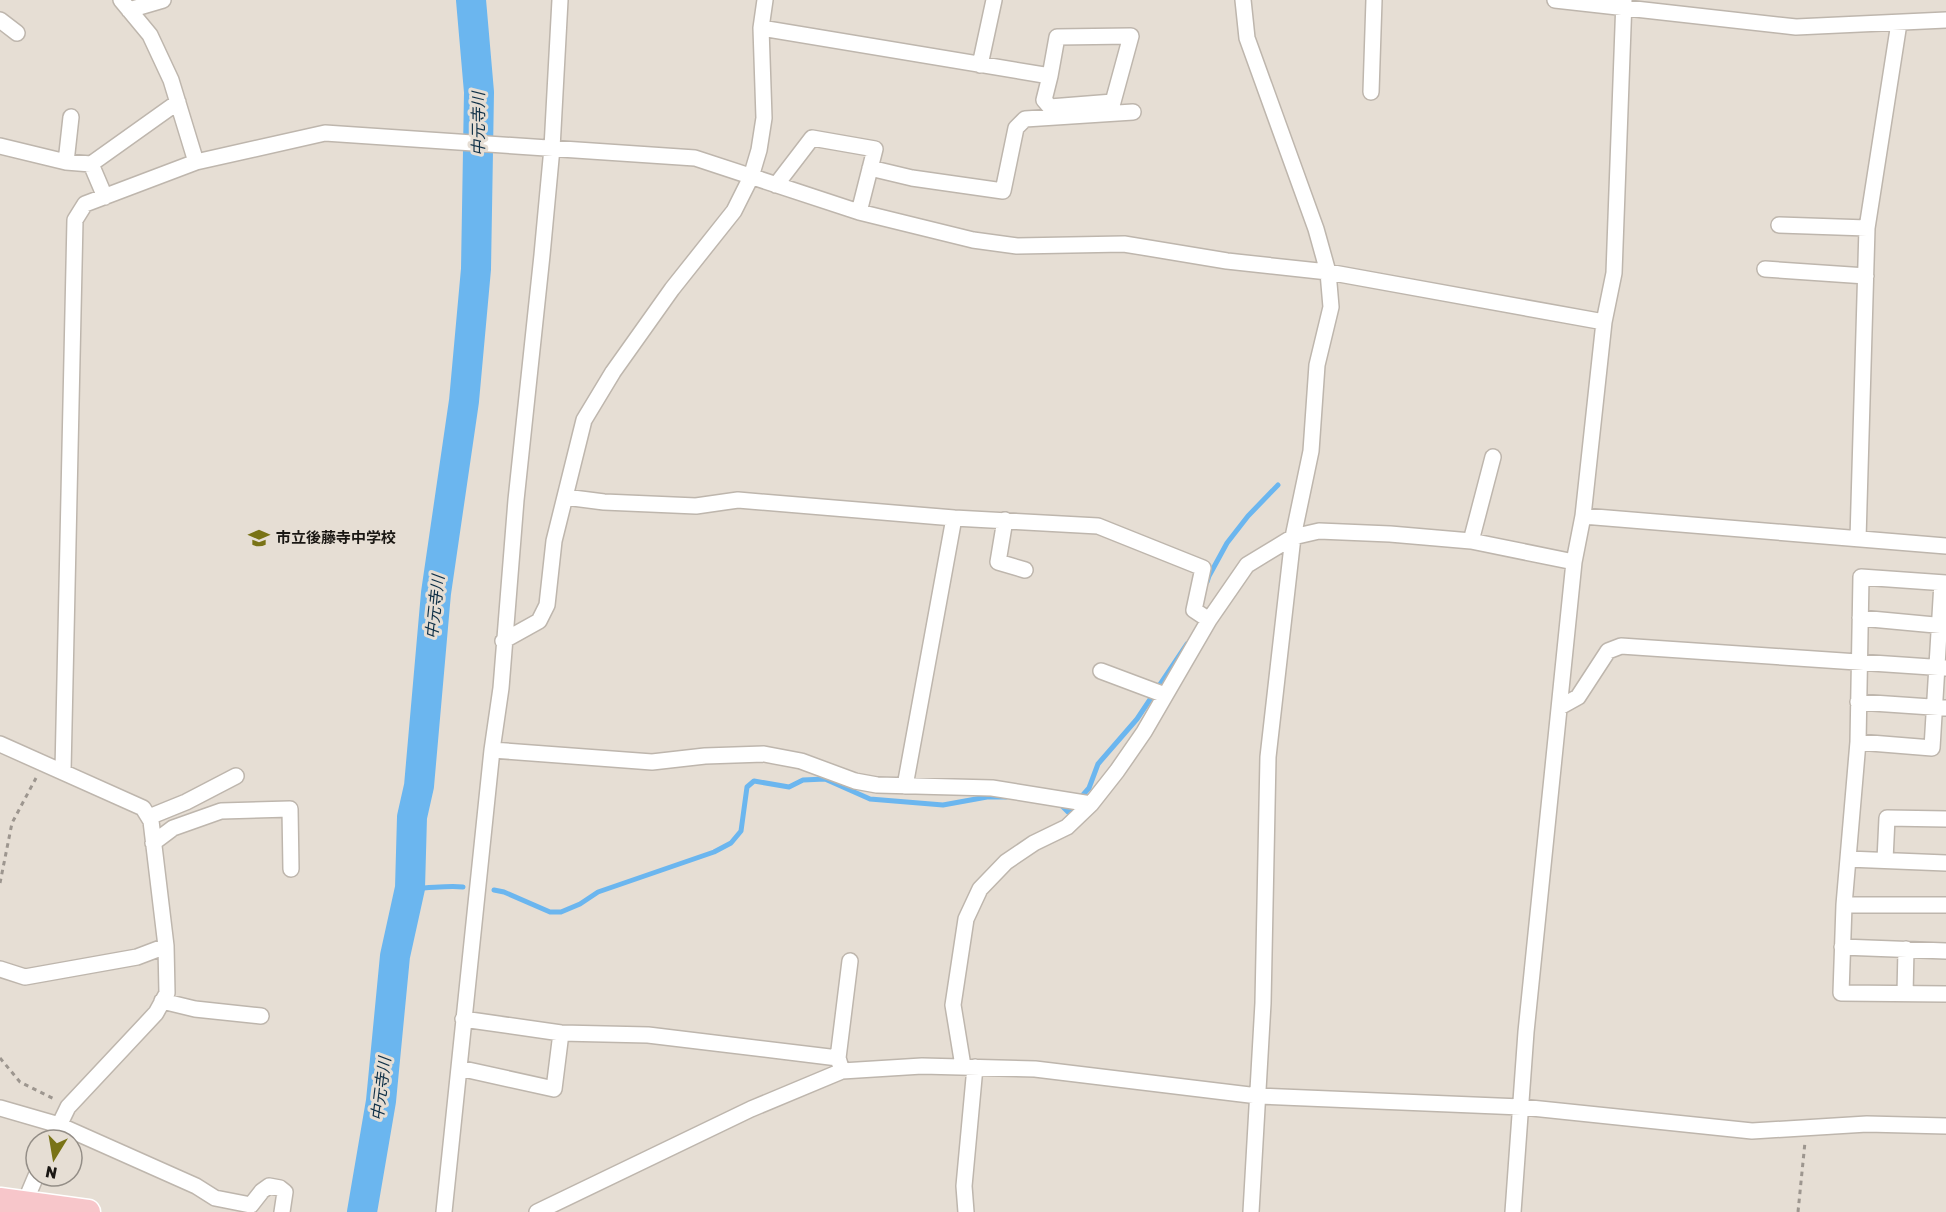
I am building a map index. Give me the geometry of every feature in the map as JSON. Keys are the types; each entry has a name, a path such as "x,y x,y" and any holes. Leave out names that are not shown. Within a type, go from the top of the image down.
{"main road":[{"path":"12,1206 88,1212"}],"street":[{"path":"125,5 163,0"},
{"path":"444,1212 492,750 501,688 516,500 552,148 560,0"},
{"path":"503,641 539,621 547,606 554,541 584,420 613,372 672,289 734,211 751,177 759,150 764,118 760,28 765,0"},
{"path":"980,65 994,0"},
{"path":"1243,0 1247,38 1316,229 1328,272 1331,307 1317,365 1311,451 1293,537 1268,757 1267,854 1258,1096 1251,1212"},
{"path":"1371,92 1374,0"},
{"path":"1555,0 1623,4 1796,27 1946,20"},
{"path":"1513,1212 1526,1032 1551,771 1560,707 1574,562 1583,516 1604,322 1614,273 1623,4"},
{"path":"125,5 150,35 171,80 196,162"},
{"path":"0,20 17,33"},
{"path":"1858,539 1867,228 1899,22"},
{"path":"760,28 1050,76"},
{"path":"1131,36 1113,102 1050,107 1044,100 1050,76 1056,37 1131,36"},
{"path":"0,146 66,162 91,164 178,102"},
{"path":"870,168 912,178 1003,191 1016,128 1025,119 1133,112"},
{"path":"66,162 72,117"},
{"path":"63,771 75,220 85,204 196,162 326,134 695,158 859,212 973,240 1017,246 1124,244 1227,261 1328,272 1604,322"},
{"path":"776,185 813,138 874,149 859,212"},
{"path":"91,164 105,196"},
{"path":"1779,225 1867,228"},
{"path":"1765,269 1866,276"},
{"path":"1471,541 1493,457"},
{"path":"565,497 604,502 696,506 738,500 954,518 1098,526 1203,568 1194,610 1209,620"},
{"path":"1583,516 1946,546"},
{"path":"905,786 954,518"},
{"path":"1005,520 998,562 1025,570"},
{"path":"966,1212 964,1186 969,1067 953,1005 966,919 980,889 1006,862 1034,843 1067,827 1091,804 1144,732 1209,620 1247,565 1293,537 1319,531 1471,541 1574,562"},
{"path":"1858,742 1932,748 1940,707 1944,583 1861,577 1858,742 1844,904 1841,993 1946,994"},
{"path":"1860,618 1943,626"},
{"path":"1560,707 1578,697 1608,651 1621,646 1942,668"},
{"path":"1101,671 1165,695"},
{"path":"1858,702 1940,707"},
{"path":"0,744 143,808 151,821 166,946 166,993 156,1013 67,1110 58,1128"},
{"path":"492,750 652,762 705,756 764,754 801,761 855,781 877,785 992,788 1091,804"},
{"path":"149,817 186,802 236,776"},
{"path":"153,843 173,828 221,811 290,809 291,869"},
{"path":"1884,860 1887,818 1946,819"},
{"path":"1848,859 1946,862"},
{"path":"1844,904 1946,905"},
{"path":"0,969 25,977 137,957 166,946"},
{"path":"1842,947 1946,951"},
{"path":"1905,994 1906,949"},
{"path":"840,1064 850,961"},
{"path":"162,1002 195,1009 261,1016"},
{"path":"463,1019 561,1033 648,1035 840,1064 1035,1069 1258,1096 1521,1107 1752,1131 1867,1124 1946,1126"},
{"path":"459,1068 554,1089 561,1033"},
{"path":"537,1212 840,1064"},
{"path":"0,1108 59,1125 196,1186 215,1198 251,1205 269,1186 280,1188 285,1192 282,1212"},
{"path":"12,1206 26,1188"}],"path":[{"path":"0,883 12,824 44,763"},
{"path":"0,1058 20,1082 55,1099 67,1110"},
{"path":"1798,1212 1807,1128"}],"waterway":[{"name":"中元寺川","path":"362,1212 381,1101 395,956 410,888 412,817 419,786 436,593 464,401 476,269 479,92 471,0"},
{"path":"1207,582 1227,543 1248,516 1278,485"},
{"path":"1057,804 1068,812 1089,788 1098,764 1137,719 1187,644"},
{"path":"494,890 550,912 561,912 580,904 598,892 714,852 731,843 741,831 747,787 754,781 789,787 803,780 825,779 870,799 943,805 987,797 1006,797"},
{"path":"410,888 463,887"}],"place":[{"name":"市立後藤寺中学校","path":"259,538"}]}
